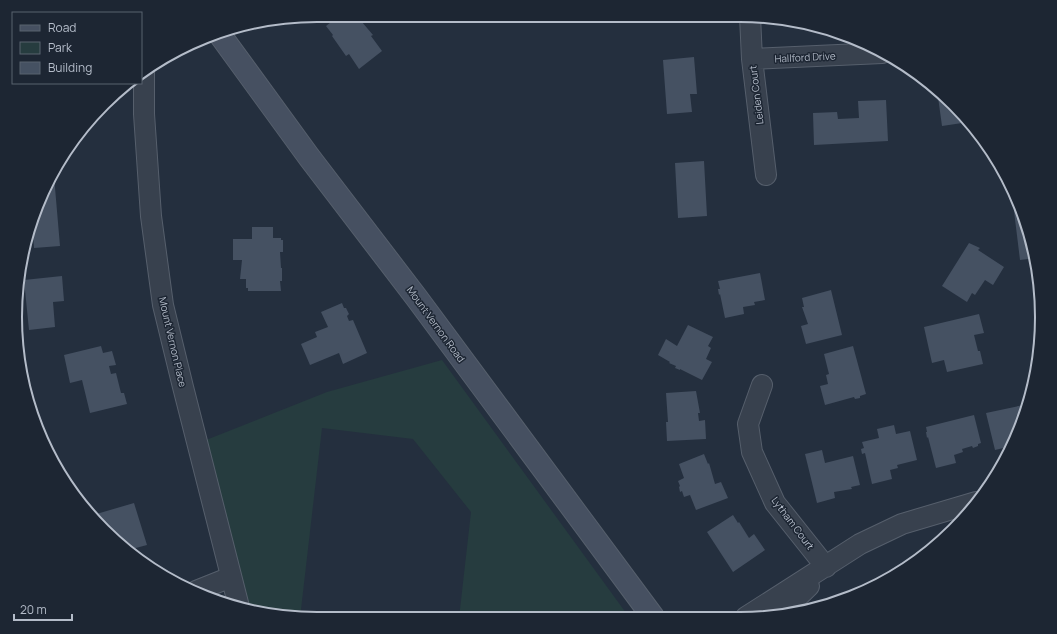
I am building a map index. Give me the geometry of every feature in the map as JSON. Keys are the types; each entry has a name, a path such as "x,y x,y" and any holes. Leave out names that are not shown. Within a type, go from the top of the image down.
{"main road":[{"name":"Mount Vernon Road","path":"222,38 309,157 416,297 649,612"}],"street":[{"name":"Leiden Court","path":"750,23 752,59 766,175"},
{"name":"Hallford Drive","path":"752,59 873,53"},
{"name":"Mount Vernon Place","path":"144,78 144,114 151,216 163,305 182,387 238,601"},
{"name":"Lytham Court","path":"762,385 748,424 752,452 775,503 826,567"},
{"path":"755,611 860,544 902,524 968,504"},
{"path":"787,608 802,594 826,567"},
{"path":"202,589 232,577"}],"green space":[{"path":"442,360 625,612 460,612 471,512 413,439 322,428 301,611 249,604 206,440 327,392"}],"building":[{"path":"331,22 362,22 373,35 371,36 382,51 359,69 349,54 346,56 326,26"},
{"path":"694,57 697,94 690,94 692,112 667,114 663,60"},
{"path":"938,98 963,123 942,126"},
{"path":"886,100 888,141 814,145 813,113 837,112 838,119 859,118 858,101"},
{"path":"704,161 707,216 678,218 675,163"},
{"path":"55,182 60,246 34,248 33,237 44,204"},
{"path":"1014,211 1015,211 1025,241 1029,259 1020,260"},
{"path":"252,227 273,227 273,238 281,238 281,240 283,240 283,252 280,252 282,268 282,281 280,281 281,291 248,291 248,288 246,288 246,279 240,279 242,260 233,260 233,239 252,239"},
{"path":"969,243 980,248 978,250 1004,267 993,285 985,280 975,295 972,293 967,302 942,286"},
{"path":"760,273 765,300 754,302 755,305 743,307 744,314 725,318 720,294 719,295 718,289 720,289 718,281"},
{"path":"62,276 64,301 53,302 55,327 29,330 25,280"},
{"path":"831,290 842,335 806,344 801,326 808,324 802,307 804,307 802,298"},
{"path":"342,303 349,314 347,316 349,321 353,320 367,353 343,364 339,353 310,365 301,344 317,337 315,332 328,327 321,312"},
{"path":"979,314 984,333 974,335 983,364 947,372 944,360 932,363 924,327"},
{"path":"688,325 713,337 708,346 711,348 706,359 712,362 702,380 675,368 676,366 658,355 666,339 677,346"},
{"path":"101,346 103,353 112,351 116,365 109,366 111,374 116,373 121,393 124,393 127,404 90,413 82,380 70,383 64,355"},
{"path":"853,346 866,394 860,396 860,398 855,399 854,397 825,405 820,386 828,384 826,375 829,374 824,354"},
{"path":"696,391 700,413 698,413 699,421 705,420 706,439 667,441 666,422 668,422 666,393"},
{"path":"1021,405 1013,430 1005,448 995,450 986,413"},
{"path":"974,415 981,443 973,448 972,446 962,449 963,452 954,455 956,463 936,468 928,437 927,438 926,427"},
{"path":"894,425 896,434 910,431 917,460 897,465 898,468 890,470 892,479 872,484 865,453 862,454 861,449 864,448 862,442 879,438 877,429"},
{"path":"822,450 825,463 853,456 860,485 851,487 852,489 834,492 835,498 817,503 805,454"},
{"path":"704,454 708,464 709,463 715,484 721,482 728,498 696,510 690,495 684,497 682,491 680,492 678,481 684,478 679,464"},
{"path":"134,503 147,545 134,548 97,514"},
{"path":"733,515 749,538 754,534 765,550 733,572 707,532"}]}
